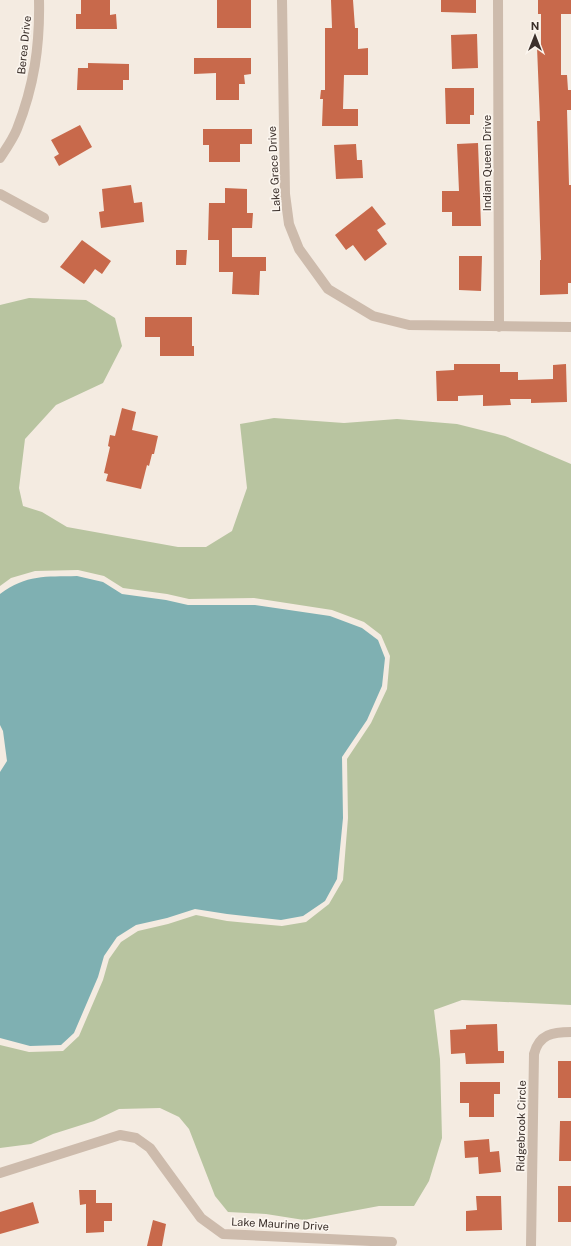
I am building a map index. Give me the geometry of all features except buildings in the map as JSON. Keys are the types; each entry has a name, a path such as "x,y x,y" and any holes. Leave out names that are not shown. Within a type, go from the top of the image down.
{"street":[{"name":"Berea Drive","path":"0,158 17,130 35,71 40,26 39,0"},
{"name":"Lake Grace Drive","path":"282,0 284,194 289,224 299,249 328,289 373,316 409,324 499,327 571,327"},
{"name":"Indian Queen Drive","path":"498,0 499,327"},
{"path":"0,194 44,218"},
{"name":"Ridgebrook Circle","path":"531,1246 534,1054 536,1047 546,1035 555,1032 571,1032"},
{"name":"Lake Maurine Drive","path":"0,1173 120,1135 136,1138 150,1148 201,1218 223,1234 392,1242"}],"green space":[{"path":"29,298 86,300 115,318 122,346 103,383 56,405 25,439 19,488 23,506 42,512 67,527 178,547 206,547 232,531 247,488 240,424 274,418 344,423 397,419 457,424 505,436 571,464 571,1005 462,1000 434,1010 440,1059 442,1138 429,1181 414,1206 379,1206 304,1220 266,1214 228,1212 215,1196 189,1129 179,1117 160,1108 119,1109 94,1121 53,1134 31,1144 0,1148 0,1045 29,1052 63,1051 79,1036 103,980 109,959 121,942 138,931 168,924 196,915 227,921 282,926 306,922 329,904 343,880 348,818 347,759 371,723 387,689 390,656 381,635 364,622 332,610 254,598 189,599 167,594 123,588 104,576 78,570 35,571 11,578 0,586 0,305"}],"water":[{"path":"77,576 103,582 122,594 166,600 188,605 255,605 330,616 362,628 378,640 385,658 382,686 367,720 342,757 343,818 337,879 325,901 303,916 281,920 195,909 167,918 136,925 117,937 104,956 98,977 74,1033 61,1045 30,1046 0,1038 0,772 7,761 3,731 0,725 0,594 19,583 28,580 46,577"}]}
